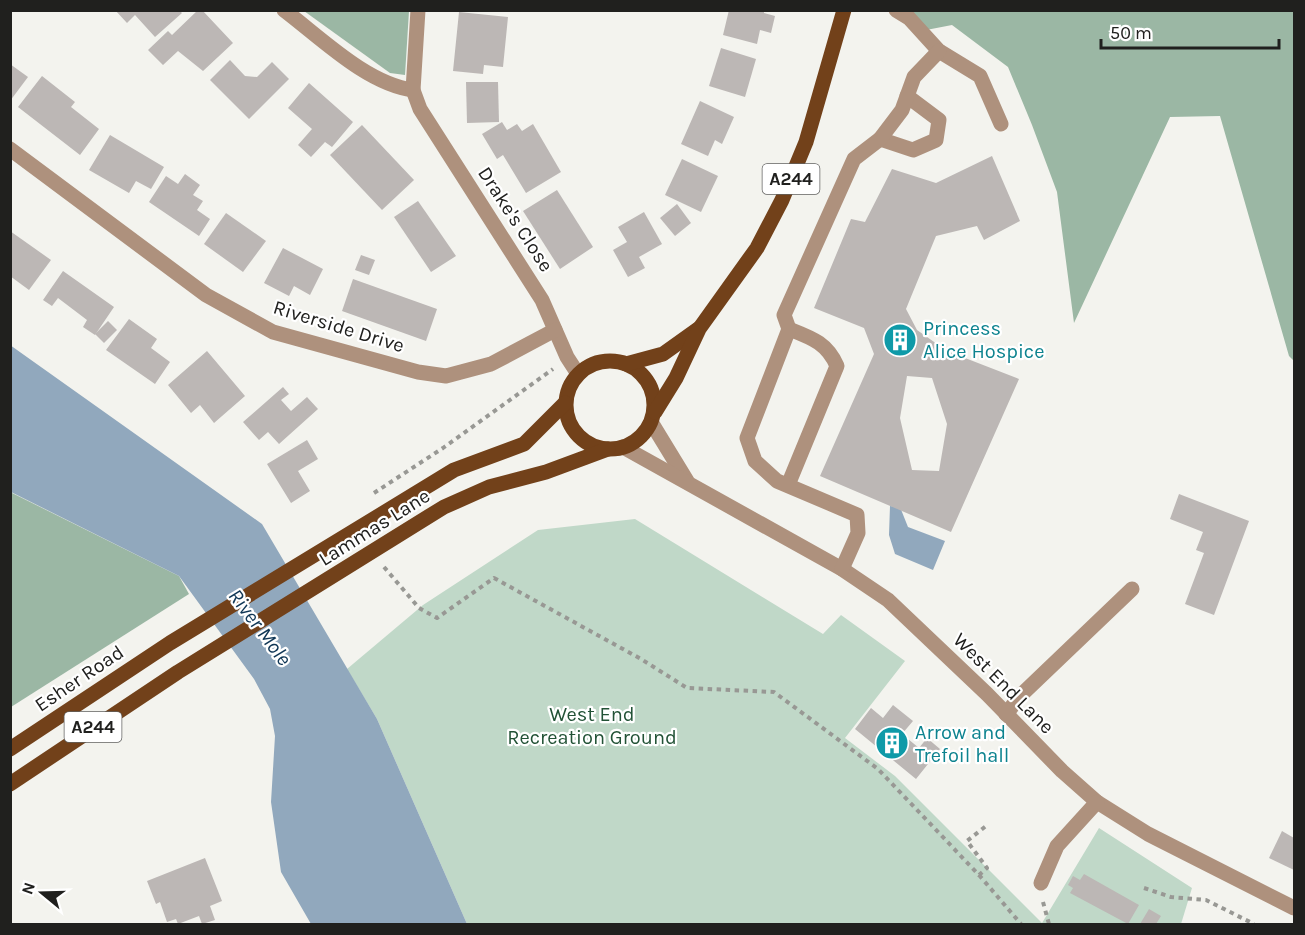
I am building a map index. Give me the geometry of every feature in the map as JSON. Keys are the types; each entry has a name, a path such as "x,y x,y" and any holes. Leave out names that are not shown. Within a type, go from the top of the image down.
{"main road":[{"name":"A244","path":"653,417 676,378 699,329 757,248 782,200 806,142 844,10"},
{"name":"A244","path":"627,364 663,354 699,329"},
{"path":"613,361 627,364 642,374 655,400 653,417 641,436 615,448 589,444 577,435 569,423 565,404 568,388 578,374 598,362 613,361"},
{"name":"Lammas Lane","path":"170,643 454,470 524,444 565,404"},
{"name":"Lammas Lane","path":"10,784 178,672 309,593 444,507 489,487 546,472 615,448"},
{"name":"Esher Road","path":"10,749 170,643"}],"street":[{"path":"284,10 365,71 393,87 413,90"},
{"name":"Drake's Close","path":"418,10 413,90 420,109 542,300 567,357 578,374"},
{"path":"896,10 909,18 939,51 980,76 1001,124"},
{"path":"842,569 858,533 857,515 777,481 755,461 747,438 789,329 784,315 854,159 880,139 902,110 914,77 939,51"},
{"path":"880,139 913,150 936,140 939,120 907,96"},
{"name":"Riverside Drive","path":"10,149 206,295 273,332 418,372 446,376 491,364 555,330"},
{"path":"788,485 837,366 832,354 820,341 789,329"},
{"name":"West End Lane","path":"653,417 687,482"},
{"name":"West End Lane","path":"615,448 687,482 842,569 888,600 1062,771 1097,802 1148,834 1294,908"},
{"path":"1006,714 1021,695 1132,589"},
{"path":"1041,883 1057,846 1097,802"}],"path":[{"path":"364,500 542,380 567,357"},
{"path":"371,553 419,608 437,618 494,578 642,657 687,688 774,692 878,769 978,875 1020,924"},
{"path":"978,875 987,868 966,841 986,826"},
{"path":"1041,883 1045,919 1049,924"},
{"path":"1144,888 1171,897 1206,900 1254,924"}],"green space":[{"path":"304,11 409,11 405,75 390,73"},
{"path":"911,11 1294,11 1294,361 1289,356 1220,116 1170,117 1074,323 1057,192 1008,67 952,25 921,31"},
{"path":"10,492 179,576 189,594 11,707"},
{"name":"West End Recreation Ground","path":"635,519 823,634 841,615 905,661 845,738 895,776 1042,923 1099,828 1192,888 1181,924 467,924 377,719 347,669 423,605 538,530"}],"water":[{"name":"River Mole","path":"10,345 262,524 377,719 467,924 311,924 281,872 271,802 275,736 270,709 254,679 179,576 11,492"},
{"path":"890,506 900,507 908,527 945,541 933,570 895,554 889,535"}],"building":[{"path":"115,10 179,10 182,13 155,37 135,15 127,23"},
{"path":"198,10 202,10 233,43 203,71 178,51 163,65 148,50 168,31 172,35"},
{"path":"729,10 764,10 764,13 775,16 771,33 760,30 757,44 723,35"},
{"path":"459,12 508,17 503,67 484,65 483,74 453,71"},
{"path":"721,48 756,59 745,97 709,86"},
{"path":"230,60 245,76 257,77 272,62 289,79 249,119 210,80"},
{"path":"10,64 28,77 10,101"},
{"path":"42,76 75,102 71,107 99,129 80,155 18,107"},
{"path":"466,82 498,82 499,122 467,123"},
{"path":"309,83 353,122 332,147 325,142 311,157 298,145 312,129 288,108"},
{"path":"700,101 734,117 722,144 715,140 708,156 681,144"},
{"path":"502,122 507,130 517,124 522,131 533,124 561,172 526,193 503,155 497,159 482,134"},
{"path":"362,125 414,180 382,210 330,155"},
{"path":"110,135 164,167 151,189 136,181 129,193 89,170"},
{"name":"Princess Alice Hospice","path":"992,156 1020,221 984,240 977,226 936,236 906,309 917,330 947,351 1019,379 951,532 820,476 874,354 864,328 814,308 851,219 865,222 892,169 936,183","holes":["907,376 932,378 947,424 939,471 912,470 900,418"]},
{"path":"682,159 718,176 701,212 665,195"},
{"path":"185,174 200,185 193,195 203,201 197,210 210,219 199,236 149,202 166,176 178,184"},
{"path":"557,190 593,247 560,269 523,211"},
{"path":"418,201 456,256 431,272 394,217"},
{"path":"677,204 691,223 675,236 660,218"},
{"path":"644,212 662,244 639,257 645,268 628,277 613,250 627,242 618,227"},
{"path":"226,213 266,241 243,272 204,244"},
{"path":"10,231 51,260 29,290 10,276"},
{"path":"283,248 323,269 310,295 294,286 289,296 264,283"},
{"path":"361,255 375,260 369,275 355,270"},
{"path":"63,271 114,307 95,335 83,327 87,320 58,298 52,306 43,300"},
{"path":"353,279 437,309 426,341 342,311"},
{"path":"129,319 157,339 151,348 170,362 155,384 106,350"},
{"path":"108,321 117,330 104,343 95,334"},
{"path":"207,351 245,396 214,423 200,405 191,413 168,385"},
{"path":"283,387 289,394 281,400 291,411 307,397 318,409 279,444 268,432 259,440 243,422"},
{"path":"307,440 318,459 298,471 310,491 291,503 267,464"},
{"path":"1179,494 1249,521 1214,615 1185,604 1204,553 1196,550 1203,532 1170,519"},
{"name":"Arrow and Trefoil hall","path":"893,705 913,721 902,734 919,748 927,738 940,749 916,779 855,729 871,708 883,718"},
{"path":"1282,831 1294,838 1294,870 1269,858"},
{"path":"205,858 222,901 210,906 215,920 202,924 199,916 178,924 176,919 167,922 160,902 156,904 147,881"},
{"path":"1084,874 1139,905 1128,924 1070,893 1073,888 1068,885 1073,876 1080,880"},
{"path":"1149,909 1161,916 1156,924 1140,924"}],"place":[{"name":"Princess Alice Hospice","path":"900,340"},
{"name":"Arrow and Trefoil hall","path":"892,743"}]}
